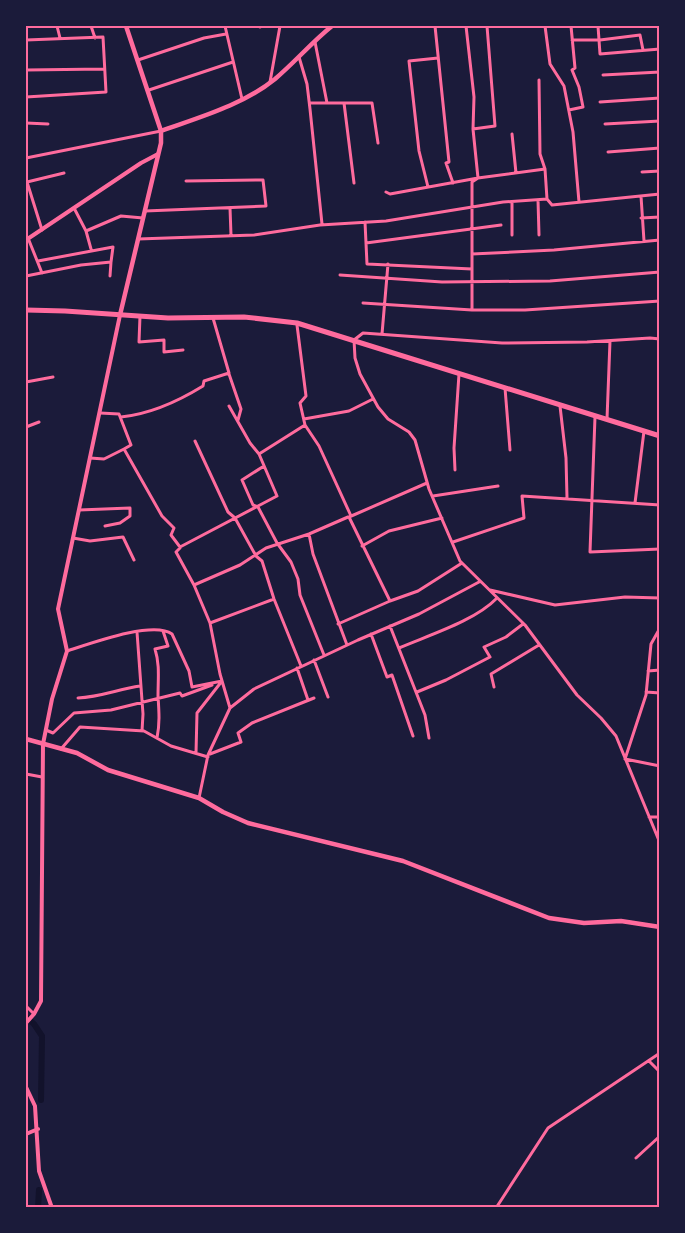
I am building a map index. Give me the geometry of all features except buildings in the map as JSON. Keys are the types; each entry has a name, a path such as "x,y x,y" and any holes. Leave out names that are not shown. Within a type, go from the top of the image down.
{"main road":[{"path":"120,315 159,153 162,131 126,26"},
{"path":"162,131 205,116 242,99 270,82 332,26"},
{"path":"26,310 168,318 244,317 297,323 660,436"},
{"path":"26,739 77,753 108,770 199,798 248,823 403,861 549,918 584,923 621,921 660,927"}],"street":[{"path":"57,26 60,39"},
{"path":"91,26 95,38"},
{"path":"225,26 242,99"},
{"path":"270,82 280,26"},
{"path":"435,26 449,162 446,163 453,183"},
{"path":"466,26 474,97 473,129 478,178"},
{"path":"473,129 495,126 487,26"},
{"path":"545,26 550,64 564,86 569,110 579,202"},
{"path":"569,110 584,107 572,70 575,68 571,26"},
{"path":"598,26 600,54 660,49"},
{"path":"138,60 185,44 226,34"},
{"path":"572,40 599,40 640,35 643,50"},
{"path":"26,40 103,38 106,93 26,97"},
{"path":"315,40 327,103"},
{"path":"298,56 310,103 322,224"},
{"path":"428,187 419,151 409,61 438,58"},
{"path":"149,90 233,62"},
{"path":"26,70 104,69"},
{"path":"603,75 660,72"},
{"path":"538,80 540,154 545,170 548,199 552,205 660,194"},
{"path":"600,102 660,98"},
{"path":"310,103 372,103 378,143"},
{"path":"344,103 354,183"},
{"path":"605,124 660,121"},
{"path":"26,123 48,124"},
{"path":"26,158 162,131"},
{"path":"512,134 516,173"},
{"path":"608,152 660,148"},
{"path":"42,273 27,239 159,153"},
{"path":"386,192 390,194 478,178 545,170"},
{"path":"642,172 660,171"},
{"path":"42,230 26,182 64,173"},
{"path":"472,310 472,182 478,178"},
{"path":"144,211 266,206 262,180 186,181"},
{"path":"641,196 644,242"},
{"path":"138,238 254,235 322,224 386,221 472,206 548,199"},
{"path":"538,200 539,235"},
{"path":"512,201 512,235"},
{"path":"74,208 86,231 91,250"},
{"path":"230,208 231,235"},
{"path":"86,231 121,216 143,218"},
{"path":"641,218 660,217"},
{"path":"365,222 366,263 472,269"},
{"path":"366,243 501,225"},
{"path":"472,254 554,250 660,240"},
{"path":"38,261 113,247 110,276"},
{"path":"26,276 81,265 111,262"},
{"path":"382,334 388,264"},
{"path":"340,275 442,282 550,281 660,272"},
{"path":"363,303 472,310 525,310 660,301"},
{"path":"26,1023 34,1014 40,1001 43,744 52,699 67,651 58,609 120,315"},
{"path":"140,316 139,342 164,340 164,352 183,350"},
{"path":"213,317 241,409 238,420"},
{"path":"297,323 306,396 300,403 306,425 319,446 362,546 390,601"},
{"path":"660,339 502,343 363,333 354,340 354,358 373,399 388,419 409,432 415,440 432,496 462,563 523,624 577,695 616,736 660,843"},
{"path":"607,420 610,340"},
{"path":"121,417 138,415 174,403 203,386 204,381 229,373"},
{"path":"455,470 454,448 459,374"},
{"path":"26,382 53,376"},
{"path":"505,388 510,450"},
{"path":"304,419 349,411 373,399"},
{"path":"229,406 250,443 260,454 277,496 180,547 176,552 194,585 210,623 230,708"},
{"path":"560,406 566,458 567,498"},
{"path":"90,458 104,459 131,445 119,414 100,413"},
{"path":"595,417 590,552 660,549"},
{"path":"26,427 39,422"},
{"path":"260,454 306,425"},
{"path":"635,503 644,431"},
{"path":"195,441 228,512 235,518 256,556 262,561 299,667 308,700"},
{"path":"124,449 162,516 174,528 171,535 180,547"},
{"path":"265,466 242,480 254,505 258,507 278,544 291,562 298,579 300,595 324,655"},
{"path":"194,585 240,565 266,548 309,534 428,483"},
{"path":"432,496 498,486"},
{"path":"453,542 524,518 522,496 660,505"},
{"path":"79,510 130,508 130,516 120,523 105,526"},
{"path":"362,546 389,531 442,518"},
{"path":"309,534 312,554 347,645"},
{"path":"73,538 90,541 123,537 134,560"},
{"path":"338,624 418,591 462,563"},
{"path":"199,798 208,756 230,708 254,689 324,655 419,614 480,581"},
{"path":"488,589 555,605 625,597 660,598"},
{"path":"399,648 464,619 491,605 497,598"},
{"path":"210,623 274,599"},
{"path":"417,692 490,657 484,646 506,637 523,624"},
{"path":"390,626 417,692 425,715 429,738"},
{"path":"625,759 646,692 651,644 660,628"},
{"path":"67,651 130,632 163,631 172,634 180,649 189,670 192,687 222,681"},
{"path":"157,738 160,721 159,660 155,649 168,646 163,631"},
{"path":"137,632 142,731"},
{"path":"371,634 387,677 392,675 413,736"},
{"path":"494,687 491,674 540,645"},
{"path":"314,660 328,697"},
{"path":"648,670 660,670"},
{"path":"46,730 53,732 74,713 111,710 180,693 182,696 222,681"},
{"path":"196,753 197,713 222,681"},
{"path":"78,699 99,697 140,686"},
{"path":"646,692 660,693"},
{"path":"61,749 80,727 142,731 171,746 208,756 241,742 238,733 252,723 314,698"},
{"path":"625,759 660,766"},
{"path":"26,774 42,777"},
{"path":"649,817 660,817"},
{"path":"26,1006 34,1014"},
{"path":"495,1208 548,1128 660,1053"},
{"path":"649,1061 660,1072"},
{"path":"26,1089 35,1106 39,1171 52,1208"},
{"path":"26,1134 38,1129"},
{"path":"636,1158 660,1136"},
{"path":"655,1208 660,1205"}],"waterway":[{"path":"26,1017 42,1036 41,1100"},
{"path":"38,1208 39,1190"}]}
